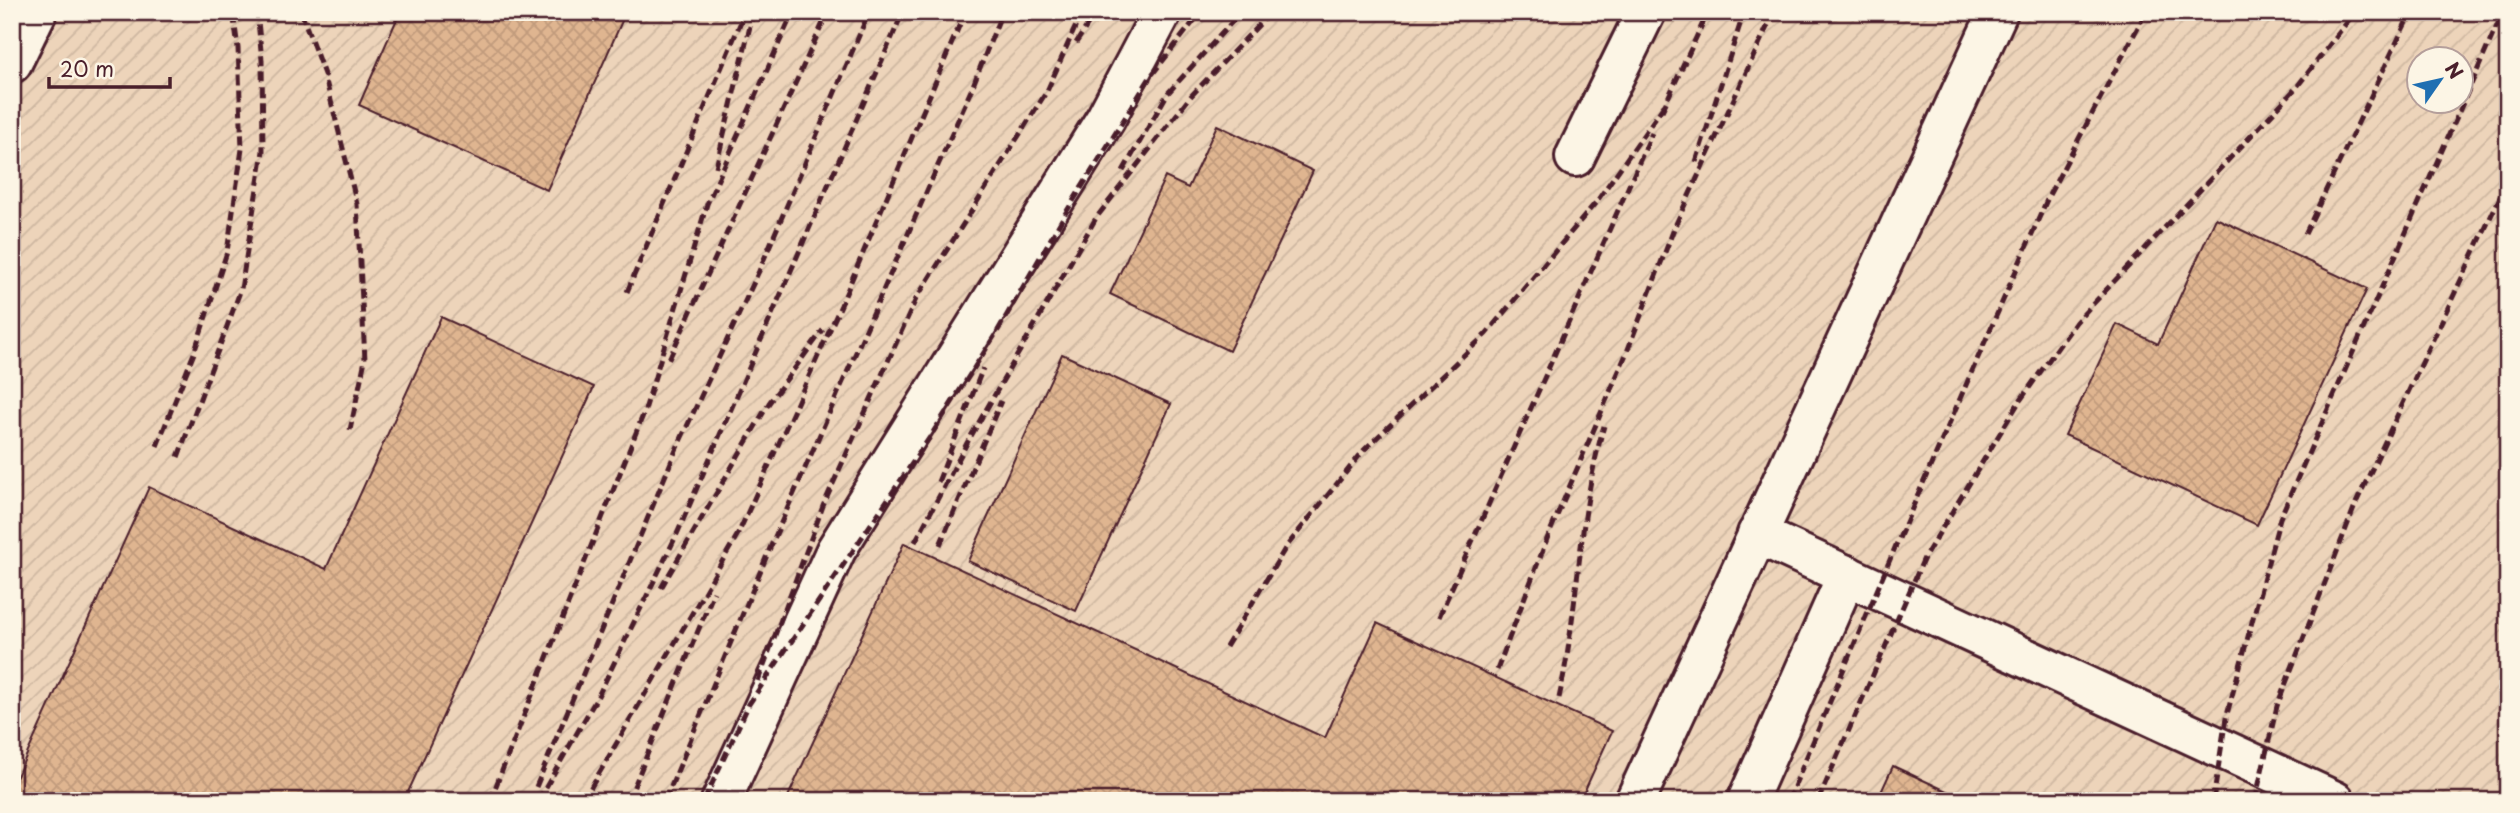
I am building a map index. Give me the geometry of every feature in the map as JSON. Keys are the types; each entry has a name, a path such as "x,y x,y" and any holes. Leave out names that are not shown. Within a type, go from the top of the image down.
{"lane":[{"path":"12,63 37,12"},
{"path":"721,801 836,550 1106,118 1161,12"},
{"path":"1576,157 1646,12"},
{"path":"1635,801 1998,12"},
{"path":"1757,534 2335,801"},
{"path":"1747,801 1847,575"}],"shaded area":[{"path":"12,12 2508,12 2508,801 12,801"}],"building":[{"path":"400,12 626,12 547,190 359,105"},
{"path":"1217,125 1313,171 1229,351 1110,294 1165,177 1188,188"},
{"path":"2216,218 2367,289 2257,525 2065,435 2117,324 2158,344"},
{"path":"441,317 594,387 404,801 12,801 12,787 149,487 326,569"},
{"path":"1062,354 1171,404 1076,611 968,561"},
{"path":"904,543 1325,738 1377,623 1612,731 1580,801 786,801"},
{"path":"1893,766 1968,801 1877,801"}],"railway":[{"path":"157,446 194,353 227,252 242,149 238,48 233,12"},
{"path":"178,457 241,289 263,151 262,60 257,12"},
{"path":"301,12 325,77 357,204 365,360 350,430"},
{"path":"627,292 745,12"},
{"path":"490,801 645,410 707,204 793,12"},
{"path":"669,359 828,12"},
{"path":"536,787 676,450 759,271 869,12"},
{"path":"538,801 598,696 677,534 903,12"},
{"path":"583,801 738,534 841,305 965,12"},
{"path":"665,801 770,548 972,88 1002,12"},
{"path":"758,681 823,506 916,299 1047,91 1082,12"},
{"path":"1076,43 1096,12"},
{"path":"704,801 749,704 930,437 997,332 1065,214 1151,76 1201,12"},
{"path":"1123,171 1168,93 1241,12"},
{"path":"915,542 967,443 1096,218 1191,96 1271,12"},
{"path":"1662,111 1708,12"},
{"path":"1696,162 1744,12"},
{"path":"1497,670 1547,539 1627,352 1675,226 1774,12"},
{"path":"1788,801 2049,195 2146,12"},
{"path":"1818,801 1924,558 2019,402 2076,322 2296,88 2355,12"},
{"path":"2305,234 2411,12"},
{"path":"2213,801 2226,718 2280,518 2503,12"},
{"path":"716,167 753,14"},
{"path":"1226,647 1286,547 1364,450 1486,334 1597,201 1665,104"},
{"path":"1439,617 1652,133"},
{"path":"2255,801 2277,706 2356,503 2508,180"},
{"path":"661,588 769,403 823,330"},
{"path":"938,482 983,368"},
{"path":"940,545 1001,401"},
{"path":"1559,698 1589,493 1604,426"},
{"path":"628,801 714,592"}]}
